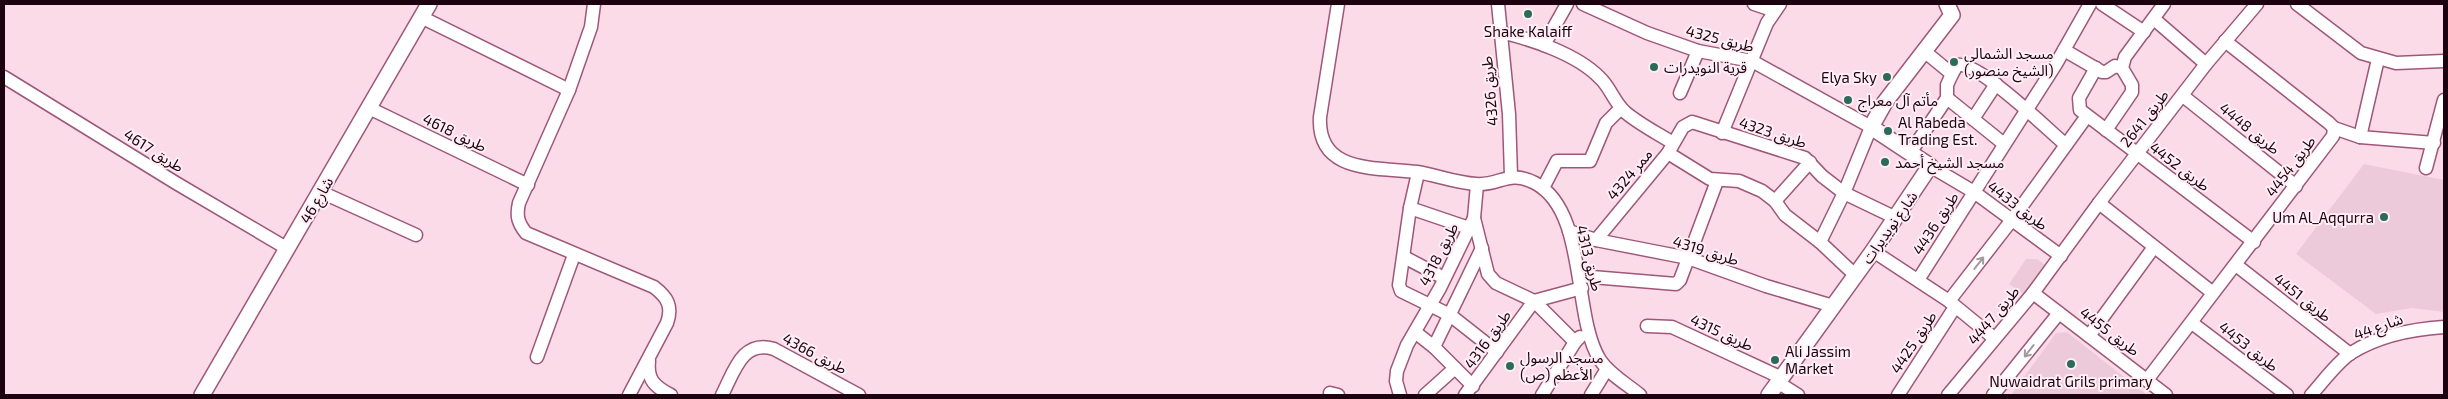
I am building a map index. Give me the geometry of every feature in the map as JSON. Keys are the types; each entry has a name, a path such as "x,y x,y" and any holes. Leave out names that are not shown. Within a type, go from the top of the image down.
{"street":[{"path":"594,4 591,27 569,90 517,214 519,225 526,233 654,288 668,302 671,311 649,359 629,395"},
{"path":"1338,4 1319,132 1324,146 1335,156 1362,167 1418,172 1477,185 1511,176 1533,182 1543,188 1553,164 1557,161 1590,161 1606,123 1621,108"},
{"name":"طريق 4326","path":"1498,4 1508,114 1511,176"},
{"path":"1544,45 1567,4"},
{"name":"طريق 4325","path":"1583,4 1647,33 1698,51 1752,61 1790,80 1871,128"},
{"path":"1722,133 1767,23 1778,7 1754,4"},
{"path":"1820,242 1844,193 1871,128 1885,102 1952,15 1947,4"},
{"name":"طريق 4436","path":"1918,280 2026,111 2090,4"},
{"path":"2102,4 2144,32"},
{"path":"2106,130 2132,92 2132,85 2122,68 2125,57 2164,4"},
{"name":"طريق 2641","path":"2061,256 2099,203 2206,64 2257,4"},
{"path":"2296,4 2345,43 2361,53 2396,63 2444,61"},
{"path":"425,10 569,90"},
{"name":"شارع 46","path":"202,395 425,10"},
{"path":"2154,19 2206,64"},
{"path":"1500,32 1544,45 1593,71 1602,80 1621,108 1670,148 1689,168 1717,181 1731,180 1747,183 1775,201 1785,215 1820,242 1855,275"},
{"name":"طريق 4454","path":"2147,380 2333,136 2334,128 2225,41"},
{"path":"2064,50 2104,72 2113,67 2122,68"},
{"path":"1680,93 1698,51"},
{"path":"1924,51 1952,74"},
{"path":"2360,137 2378,59"},
{"path":"1910,153 1947,98 1947,85 1957,65 1962,64 1996,84 2066,145"},
{"path":"2087,116 2080,110 2078,102 2096,68"},
{"name":"طريق 4617","path":"4,77 176,184 288,249"},
{"path":"1973,119 1996,84"},
{"name":"طريق 4448","path":"2183,96 2296,186"},
{"path":"1947,98 2004,144"},
{"path":"2426,168 2438,138 2444,100"},
{"name":"طريق 4618","path":"369,108 528,184"},
{"name":"طريق 4452","path":"2087,116 2254,242"},
{"name":"طريق 4425","path":"1898,395 1952,304 2087,116"},
{"name":"طريق 4323","path":"1683,127 1692,122 1805,158 1822,176 1844,193 1896,218"},
{"name":"ممر 4324","path":"1596,240 1670,148 1683,127"},
{"path":"1871,128 1930,166"},
{"path":"2334,128 2360,137 2438,138"},
{"path":"1775,201 1810,162"},
{"name":"طريق 4433","path":"1930,166 1974,192 2011,222 2061,256"},
{"name":"شارع نويديرات","path":"1769,395 1873,251 1930,166"},
{"path":"1418,172 1410,208 1404,257 1444,278"},
{"path":"1534,301 1581,282 1676,284 1688,258 1717,181"},
{"path":"1477,185 1472,223 1482,248 1488,274 1496,283 1534,301 1575,342"},
{"name":"طريق 4313","path":"1543,188 1553,199 1569,231 1594,348 1607,369 1637,394"},
{"path":"321,192 416,235"},
{"path":"2099,203 2214,292"},
{"path":"1410,208 1472,223"},
{"name":"طريق 4318","path":"1400,395 1396,381 1397,370 1407,345 1472,223"},
{"name":"طريق 4319","path":"1569,231 1596,240 1688,258 1766,286 1833,306"},
{"path":"2089,336 2154,247"},
{"path":"1434,347 1482,248"},
{"path":"1873,251 1952,304 1994,338"},
{"path":"537,357 574,255"},
{"name":"طريق 4447","path":"1948,395 2033,293 2061,256"},
{"name":"طريق 4318","path":"1404,257 1399,286 1401,292 1450,315 1497,352"},
{"name":"طريق 4451","path":"2236,265 2350,354"},
{"name":"طريق 4455","path":"2033,293 2166,395"},
{"name":"طريق 4316","path":"1469,391 1534,301"},
{"path":"1993,395 2059,313"},
{"name":"طريق 4453","path":"2192,323 2287,395"},
{"name":"طريق 4315","path":"1647,326 1672,326 1780,380 1798,395"},
{"name":"شارع 44","path":"2311,395 2350,354 2376,342 2416,329 2444,328"},
{"path":"1542,395 1575,342 1589,329"},
{"path":"1415,332 1434,347 1455,368 1469,391"},
{"name":"طريق 4366","path":"722,395 745,354 754,347 764,346 774,349 859,395"},
{"path":"649,359 648,372 651,381 671,395"},
{"path":"1425,395 1455,368"},
{"path":"1592,395 1607,369"}],"shaded area":[{"name":"Um Al_Aqqurra","path":"2364,164 2444,180 2444,312 2412,308 2376,314 2296,254"},
{"path":"2026,259 2037,259 2048,267 2026,296 2009,284"},
{"name":"Nuwaidrat Grils primary","path":"2067,332 2147,395 2011,395 2056,333"}],"place":[{"name":"Shake Kalaiff","path":"1528,14"},
{"name":"مسجد الشمالي (الشيخ منصور)","path":"1954,62"},
{"name":"قرية النويدرات","path":"1654,67"},
{"name":"Elya Sky","path":"1887,77"},
{"name":"مأتم آل معراج","path":"1848,100"},
{"name":"Al Rabeda Trading Est.","path":"1888,131"},
{"name":"مسجد الشيخ أحمد","path":"1885,162"},
{"name":"Um Al_Aqqurra","path":"2384,217"},
{"name":"Ali Jassim Market","path":"1775,360"},
{"name":"Nuwaidrat Grils primary","path":"2071,364"},
{"name":"مسجد الرسول الأعظم (ص)","path":"1510,366"}]}
